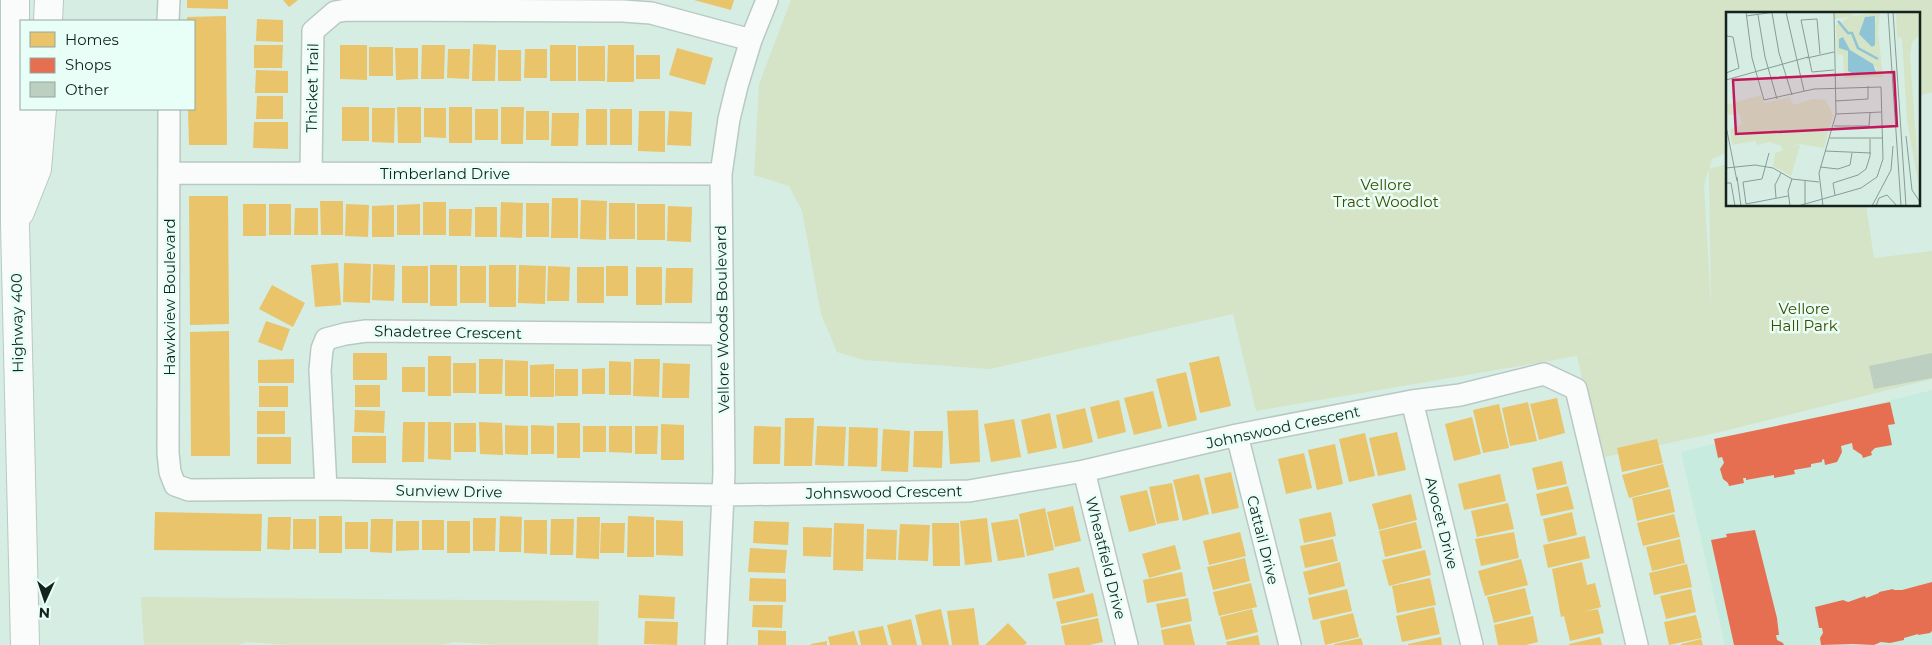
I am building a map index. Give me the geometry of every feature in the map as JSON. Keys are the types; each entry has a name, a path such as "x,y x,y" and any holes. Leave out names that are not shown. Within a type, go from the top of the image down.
{"highway":[{"name":"Highway 400","path":"15,0 15,226 25,645"},
{"path":"48,20 49,0"},
{"path":"15,226 38,169 42,110"}],"street":[{"path":"168,20 169,0"},
{"name":"Vellore Woods Boulevard","path":"716,645 724,495 721,174 729,119 737,86 751,40 767,0"},
{"name":"Thicket Trail","path":"311,172 313,31 335,12 347,10 623,11 651,13 751,40"},
{"name":"Hawkview Boulevard","path":"168,110 168,453 170,472 175,485"},
{"name":"Timberland Drive","path":"169,173 721,174"},
{"name":"Shadetree Crescent","path":"326,489 320,370 322,349 326,339 366,331 722,334"},
{"name":"Johnswood Crescent","path":"724,495 968,491 1084,471 1237,435 1412,401 1460,395 1544,374 1576,389 1637,645"},
{"name":"Avocet Drive","path":"1412,401 1472,645"},
{"name":"Cattail Drive","path":"1237,435 1290,645"},
{"name":"Wheatfield Drive","path":"1084,471 1127,645"},
{"name":"Sunview Drive","path":"175,485 190,490 326,489 724,495"}],"shaded area":[{"path":"1932,390 1932,645 1725,645 1681,452"}],"green space":[{"name":"Vellore Tract Woodlot","path":"791,0 1932,0 1932,92 1920,95 1920,12 1726,12 1726,153 1712,159 1709,169 1726,164 1726,206 1866,206 1874,258 1932,251 1932,379 1720,432 1600,458 1577,356 1610,349 1256,411 1233,314 990,369 864,360 837,352 821,314 802,211 789,186 754,175 759,84","holes":["1708,171 1709,172 1711,307 1704,185"]},
{"path":"141,597 599,601 598,645 497,645 454,642 442,645 288,645 247,642 238,645 144,645"}],"building: Homes":[{"path":"187,0 228,0 228,9 187,8"},
{"path":"283,0 298,0 289,7"},
{"path":"694,0 734,0 731,10"},
{"path":"226,16 227,145 189,145 188,110 195,110 195,20 187,20 187,17"},
{"path":"257,19 283,20 283,42 256,41"},
{"path":"473,44 496,45 495,81 472,81"},
{"path":"254,45 283,45 282,68 254,68"},
{"path":"340,45 367,45 367,80 340,79"},
{"path":"422,45 445,45 444,79 421,79"},
{"path":"550,45 576,45 576,81 550,81"},
{"path":"608,45 634,45 634,82 607,82"},
{"path":"578,46 605,46 605,81 578,81"},
{"path":"369,47 393,47 393,76 369,76"},
{"path":"395,48 418,48 418,79 396,80"},
{"path":"677,48 713,58 705,85 669,75"},
{"path":"448,49 470,49 469,79 447,78"},
{"path":"525,49 547,49 547,78 524,78"},
{"path":"498,50 521,50 521,81 498,81"},
{"path":"636,55 660,55 660,79 636,79"},
{"path":"256,70 288,71 288,93 255,93"},
{"path":"257,96 283,96 283,119 256,119"},
{"path":"342,107 369,107 369,141 342,141"},
{"path":"397,107 421,107 421,143 398,143"},
{"path":"449,107 472,107 472,143 449,143"},
{"path":"501,107 524,107 523,144 501,144"},
{"path":"372,108 395,108 394,143 372,142"},
{"path":"424,108 446,108 446,138 424,137"},
{"path":"475,109 498,109 498,140 475,140"},
{"path":"586,109 607,109 607,145 586,145"},
{"path":"610,109 632,109 632,145 610,145"},
{"path":"526,111 549,111 549,140 526,140"},
{"path":"639,111 665,111 665,152 638,151"},
{"path":"669,111 692,112 691,146 667,145"},
{"path":"552,113 579,113 578,146 551,146"},
{"path":"254,122 288,122 288,149 253,148"},
{"path":"189,196 228,196 229,324 190,325"},
{"path":"552,198 578,198 578,238 551,238"},
{"path":"581,200 607,201 606,240 580,239"},
{"path":"320,201 343,201 343,235 321,235"},
{"path":"423,202 446,202 446,235 423,235"},
{"path":"501,202 523,203 522,238 500,237"},
{"path":"526,203 549,203 549,237 526,237"},
{"path":"609,203 635,203 635,239 609,239"},
{"path":"243,204 266,204 266,236 243,236"},
{"path":"269,204 291,204 291,235 269,235"},
{"path":"346,204 369,205 368,237 345,236"},
{"path":"420,204 420,235 397,235 397,205"},
{"path":"637,204 665,204 665,240 637,240"},
{"path":"394,205 394,237 372,237 372,206"},
{"path":"668,206 692,207 691,242 667,241"},
{"path":"475,207 497,207 497,237 475,237"},
{"path":"295,208 318,208 318,235 294,235"},
{"path":"449,209 472,209 471,236 449,236"},
{"path":"338,263 341,305 315,307 311,265"},
{"path":"344,263 371,264 370,303 343,302"},
{"path":"373,264 395,265 394,301 372,300"},
{"path":"430,265 457,265 457,306 430,306"},
{"path":"489,265 516,265 516,307 489,307"},
{"path":"519,265 546,266 545,304 518,303"},
{"path":"402,266 428,266 428,303 402,303"},
{"path":"460,266 486,266 486,303 460,303"},
{"path":"548,266 570,267 569,301 547,301"},
{"path":"606,266 628,266 628,296 606,296"},
{"path":"577,267 604,267 604,303 577,303"},
{"path":"636,267 662,267 662,305 636,305"},
{"path":"666,268 693,268 692,303 665,303"},
{"path":"272,285 305,303 293,327 259,309"},
{"path":"266,321 290,329 282,351 258,342"},
{"path":"229,331 230,456 191,456 190,332"},
{"path":"353,353 387,353 387,380 353,380"},
{"path":"428,356 451,356 451,396 428,396"},
{"path":"1219,356 1231,406 1200,413 1189,363"},
{"path":"294,359 294,383 258,383 258,360"},
{"path":"479,359 503,359 502,394 479,394"},
{"path":"634,359 660,359 659,397 633,396"},
{"path":"505,360 528,361 528,396 505,396"},
{"path":"609,361 631,362 631,395 609,395"},
{"path":"453,363 476,363 476,393 453,393"},
{"path":"663,363 690,364 689,398 662,398"},
{"path":"554,364 554,397 530,397 530,365"},
{"path":"402,367 425,367 425,392 402,392"},
{"path":"605,368 605,394 582,394 582,369"},
{"path":"555,369 578,369 578,396 555,396"},
{"path":"1186,372 1197,420 1168,427 1156,379"},
{"path":"355,385 380,385 380,407 355,407"},
{"path":"259,386 288,386 288,407 259,407"},
{"path":"1153,391 1162,428 1134,435 1124,398"},
{"path":"1557,398 1565,433 1539,440 1530,404"},
{"path":"1119,400 1126,432 1098,439 1090,407"},
{"path":"1528,402 1537,441 1510,446 1502,408"},
{"path":"1499,404 1509,448 1483,453 1473,410"},
{"path":"1085,408 1093,442 1063,449 1056,415"},
{"path":"355,410 385,411 384,433 354,432"},
{"path":"978,410 980,462 950,464 947,411"},
{"path":"257,411 285,411 285,434 257,434"},
{"path":"1050,413 1057,448 1028,454 1021,420"},
{"path":"1472,417 1481,454 1454,461 1445,424"},
{"path":"785,418 814,418 812,466 784,466"},
{"path":"1014,419 1021,457 991,462 984,424"},
{"path":"403,422 425,422 424,462 402,462"},
{"path":"428,422 451,422 451,460 428,459"},
{"path":"479,422 502,423 503,455 480,454"},
{"path":"454,423 476,423 476,452 454,452"},
{"path":"557,423 580,423 580,458 557,458"},
{"path":"661,424 684,425 684,460 661,460"},
{"path":"505,425 528,426 528,455 505,454"},
{"path":"531,425 554,426 554,454 531,454"},
{"path":"583,426 606,426 606,452 583,452"},
{"path":"609,426 632,426 632,453 609,452"},
{"path":"635,426 658,426 657,454 635,454"},
{"path":"754,426 781,427 780,464 753,464"},
{"path":"817,426 846,427 844,466 815,465"},
{"path":"849,427 878,428 877,467 848,466"},
{"path":"883,429 910,431 908,472 881,471"},
{"path":"914,431 943,431 942,468 913,467"},
{"path":"1397,432 1406,470 1378,476 1369,438"},
{"path":"1365,433 1375,476 1349,482 1339,439"},
{"path":"352,436 386,436 386,463 352,463"},
{"path":"257,437 291,437 291,464 257,464"},
{"path":"1657,439 1663,463 1622,472 1617,448"},
{"path":"1335,444 1343,484 1317,490 1308,450"},
{"path":"1304,453 1312,488 1286,494 1278,459"},
{"path":"1562,461 1567,484 1537,490 1532,468"},
{"path":"1663,464 1669,487 1629,498 1622,475"},
{"path":"1231,472 1239,508 1212,514 1204,478"},
{"path":"1199,474 1209,514 1183,521 1173,480"},
{"path":"1500,474 1506,501 1464,510 1458,484"},
{"path":"1172,483 1179,520 1157,524 1149,487"},
{"path":"1568,486 1574,509 1541,516 1536,494"},
{"path":"1670,489 1675,512 1637,521 1632,498"},
{"path":"1147,490 1156,525 1129,532 1120,496"},
{"path":"1411,494 1417,520 1379,530 1372,504"},
{"path":"1508,503 1514,529 1477,537 1471,511"},
{"path":"1073,506 1081,541 1055,547 1047,512"},
{"path":"1045,508 1054,550 1027,556 1019,514"},
{"path":"155,512 262,514 261,551 154,550"},
{"path":"1331,512 1336,536 1304,543 1299,519"},
{"path":"1572,512 1577,535 1548,542 1543,519"},
{"path":"1674,514 1680,537 1643,546 1637,523"},
{"path":"319,516 342,516 342,553 319,553"},
{"path":"500,516 522,517 521,552 499,552"},
{"path":"628,516 654,517 654,557 627,557"},
{"path":"268,517 291,517 290,550 267,549"},
{"path":"577,517 600,517 599,559 576,558"},
{"path":"473,518 496,518 495,551 473,551"},
{"path":"987,518 992,562 965,565 960,521"},
{"path":"293,519 316,519 316,549 293,549"},
{"path":"371,519 393,519 392,553 370,552"},
{"path":"551,519 574,519 573,555 550,555"},
{"path":"1018,519 1025,557 998,561 991,523"},
{"path":"422,520 444,520 444,550 422,550"},
{"path":"524,520 547,520 547,554 524,553"},
{"path":"656,520 683,521 683,556 656,555"},
{"path":"396,521 419,521 419,550 396,551"},
{"path":"447,521 470,521 470,553 447,553"},
{"path":"754,521 789,522 788,545 753,543"},
{"path":"345,522 368,522 368,549 345,549"},
{"path":"1416,522 1422,548 1385,557 1379,531"},
{"path":"601,523 625,523 624,553 600,553"},
{"path":"834,523 864,524 863,571 833,570"},
{"path":"932,523 959,523 960,566 933,566"},
{"path":"900,524 930,525 928,561 898,560"},
{"path":"803,527 832,528 831,557 803,556"},
{"path":"867,529 897,530 896,560 866,559"},
{"path":"1240,532 1246,556 1209,565 1203,541"},
{"path":"1514,532 1519,558 1481,566 1475,539"},
{"path":"1585,536 1590,558 1548,568 1543,545"},
{"path":"1333,539 1338,561 1305,568 1300,546"},
{"path":"1680,539 1685,563 1652,571 1646,547"},
{"path":"1175,545 1181,569 1149,578 1142,554"},
{"path":"750,548 787,550 785,573 748,572"},
{"path":"1425,550 1431,575 1389,586 1382,560"},
{"path":"1245,558 1250,581 1213,590 1207,567"},
{"path":"1521,559 1528,585 1485,596 1478,571"},
{"path":"1340,562 1345,586 1309,595 1303,572"},
{"path":"1582,562 1587,585 1595,583 1601,607 1583,612 1598,609 1604,633 1570,641 1564,616 1561,617 1552,569"},
{"path":"1687,564 1692,587 1654,595 1649,573"},
{"path":"1079,567 1085,592 1053,599 1048,574"},
{"path":"1182,572 1186,596 1147,603 1143,580"},
{"path":"750,578 786,579 786,602 749,601"},
{"path":"1430,578 1436,605 1397,613 1392,586"},
{"path":"1251,583 1257,607 1219,616 1213,592"},
{"path":"1525,588 1531,614 1494,623 1487,597"},
{"path":"1347,589 1352,611 1313,620 1308,598"},
{"path":"1691,589 1696,612 1666,619 1660,596"},
{"path":"1093,593 1098,616 1061,624 1056,602"},
{"path":"639,595 675,597 674,619 638,618"},
{"path":"1188,598 1192,621 1161,628 1156,604"},
{"path":"753,605 783,605 782,628 752,627"},
{"path":"1434,607 1440,634 1402,642 1396,616"},
{"path":"974,608 979,645 952,645 947,611"},
{"path":"941,609 949,645 922,645 915,615"},
{"path":"1252,609 1258,632 1226,640 1220,617"},
{"path":"1353,613 1359,637 1325,645 1320,621"},
{"path":"1696,615 1702,638 1669,645 1664,622"},
{"path":"1533,616 1538,642 1526,645 1498,645 1494,625"},
{"path":"1098,618 1103,642 1089,645 1065,645 1061,626"},
{"path":"911,619 917,645 892,645 887,625"},
{"path":"645,621 678,622 677,645 644,644"},
{"path":"1008,623 1027,643 1024,645 985,645"},
{"path":"1190,624 1195,645 1164,645 1161,630"},
{"path":"883,626 888,645 861,645 858,631"},
{"path":"758,630 786,631 786,645 758,645"},
{"path":"854,631 858,645 830,645 828,637"},
{"path":"1258,635 1260,645 1227,645 1226,642"},
{"path":"1441,637 1442,645 1408,645 1408,644"},
{"path":"1600,637 1602,645 1569,645 1569,644"},
{"path":"1361,638 1363,645 1334,645 1334,644"},
{"path":"1701,639 1703,645 1681,645 1681,644"},
{"path":"827,641 827,645 811,645 811,644"}],"building: Shops":[{"path":"1890,402 1895,424 1888,425 1892,445 1875,448 1871,452 1872,455 1863,458 1862,455 1853,449 1852,443 1841,446 1842,452 1837,462 1825,465 1824,459 1822,462 1811,464 1811,467 1794,470 1795,474 1774,478 1774,475 1746,480 1746,478 1743,478 1744,483 1729,486 1723,479 1720,469 1724,463 1722,457 1718,458 1714,439"},
{"path":"1755,530 1777,618 1779,635 1776,635 1777,640 1784,645 1734,645 1711,540 1727,537 1726,534"},
{"path":"1932,582 1932,631 1930,633 1918,634 1904,638 1904,640 1890,643 1881,642 1874,645 1821,645 1820,638 1823,633 1822,628 1819,628 1815,607 1843,600 1848,602 1865,596 1866,598 1879,592 1893,589 1902,590"}],"building: Other":[{"path":"1932,353 1932,378 1874,389 1869,366"}],"park label":[{"name":"Vellore Hall Park","path":"1804,316"}]}
